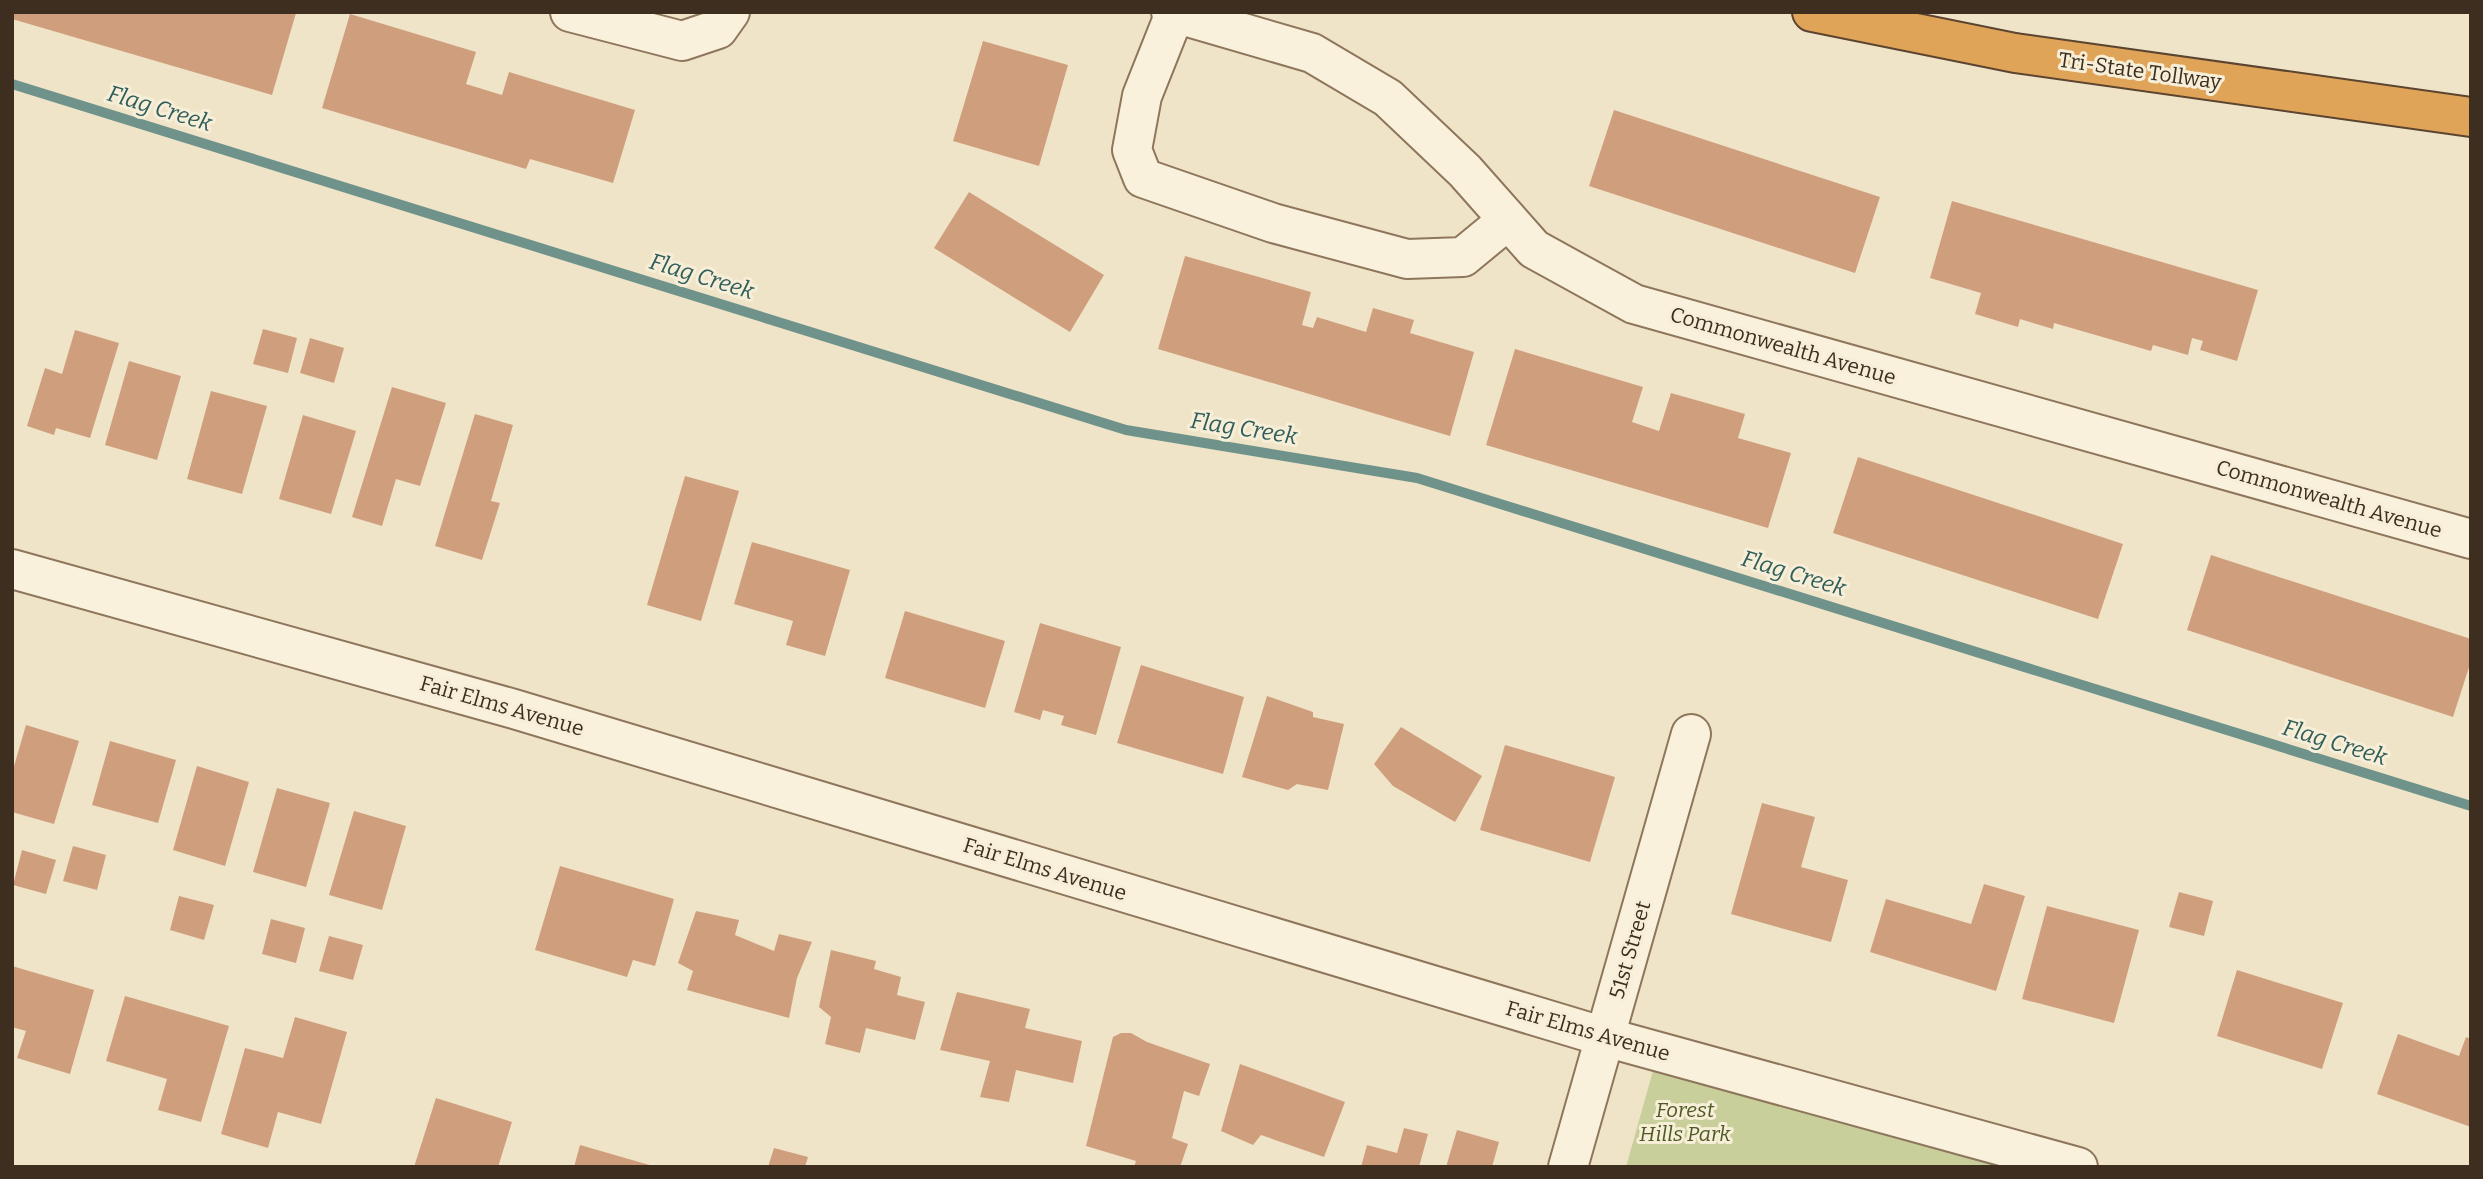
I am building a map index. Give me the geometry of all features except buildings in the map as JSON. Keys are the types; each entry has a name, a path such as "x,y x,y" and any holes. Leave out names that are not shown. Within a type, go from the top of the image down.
{"highway":[{"name":"Tri-State Tollway","path":"1812,12 2015,53 2471,117"}],"street":[{"path":"570,12 682,41 718,29 730,12"},
{"path":"1173,13 1142,96 1132,149 1143,178 1273,223 1407,259 1463,257 1508,220"},
{"name":"Commonwealth Avenue","path":"1173,13 1312,53 1388,99 1465,171 1534,249 1634,304 2471,539"},
{"name":"Fair Elms Avenue","path":"12,569 514,709 1605,1038 2078,1167"},
{"name":"51st Street","path":"1568,1167 1691,734"}],"green space":[{"name":"Forest Hills Park","path":"1654,1067 2000,1167 1626,1167"}],"waterway":[{"name":"Flag Creek","path":"12,84 1126,430 1417,478 2471,806"}]}
